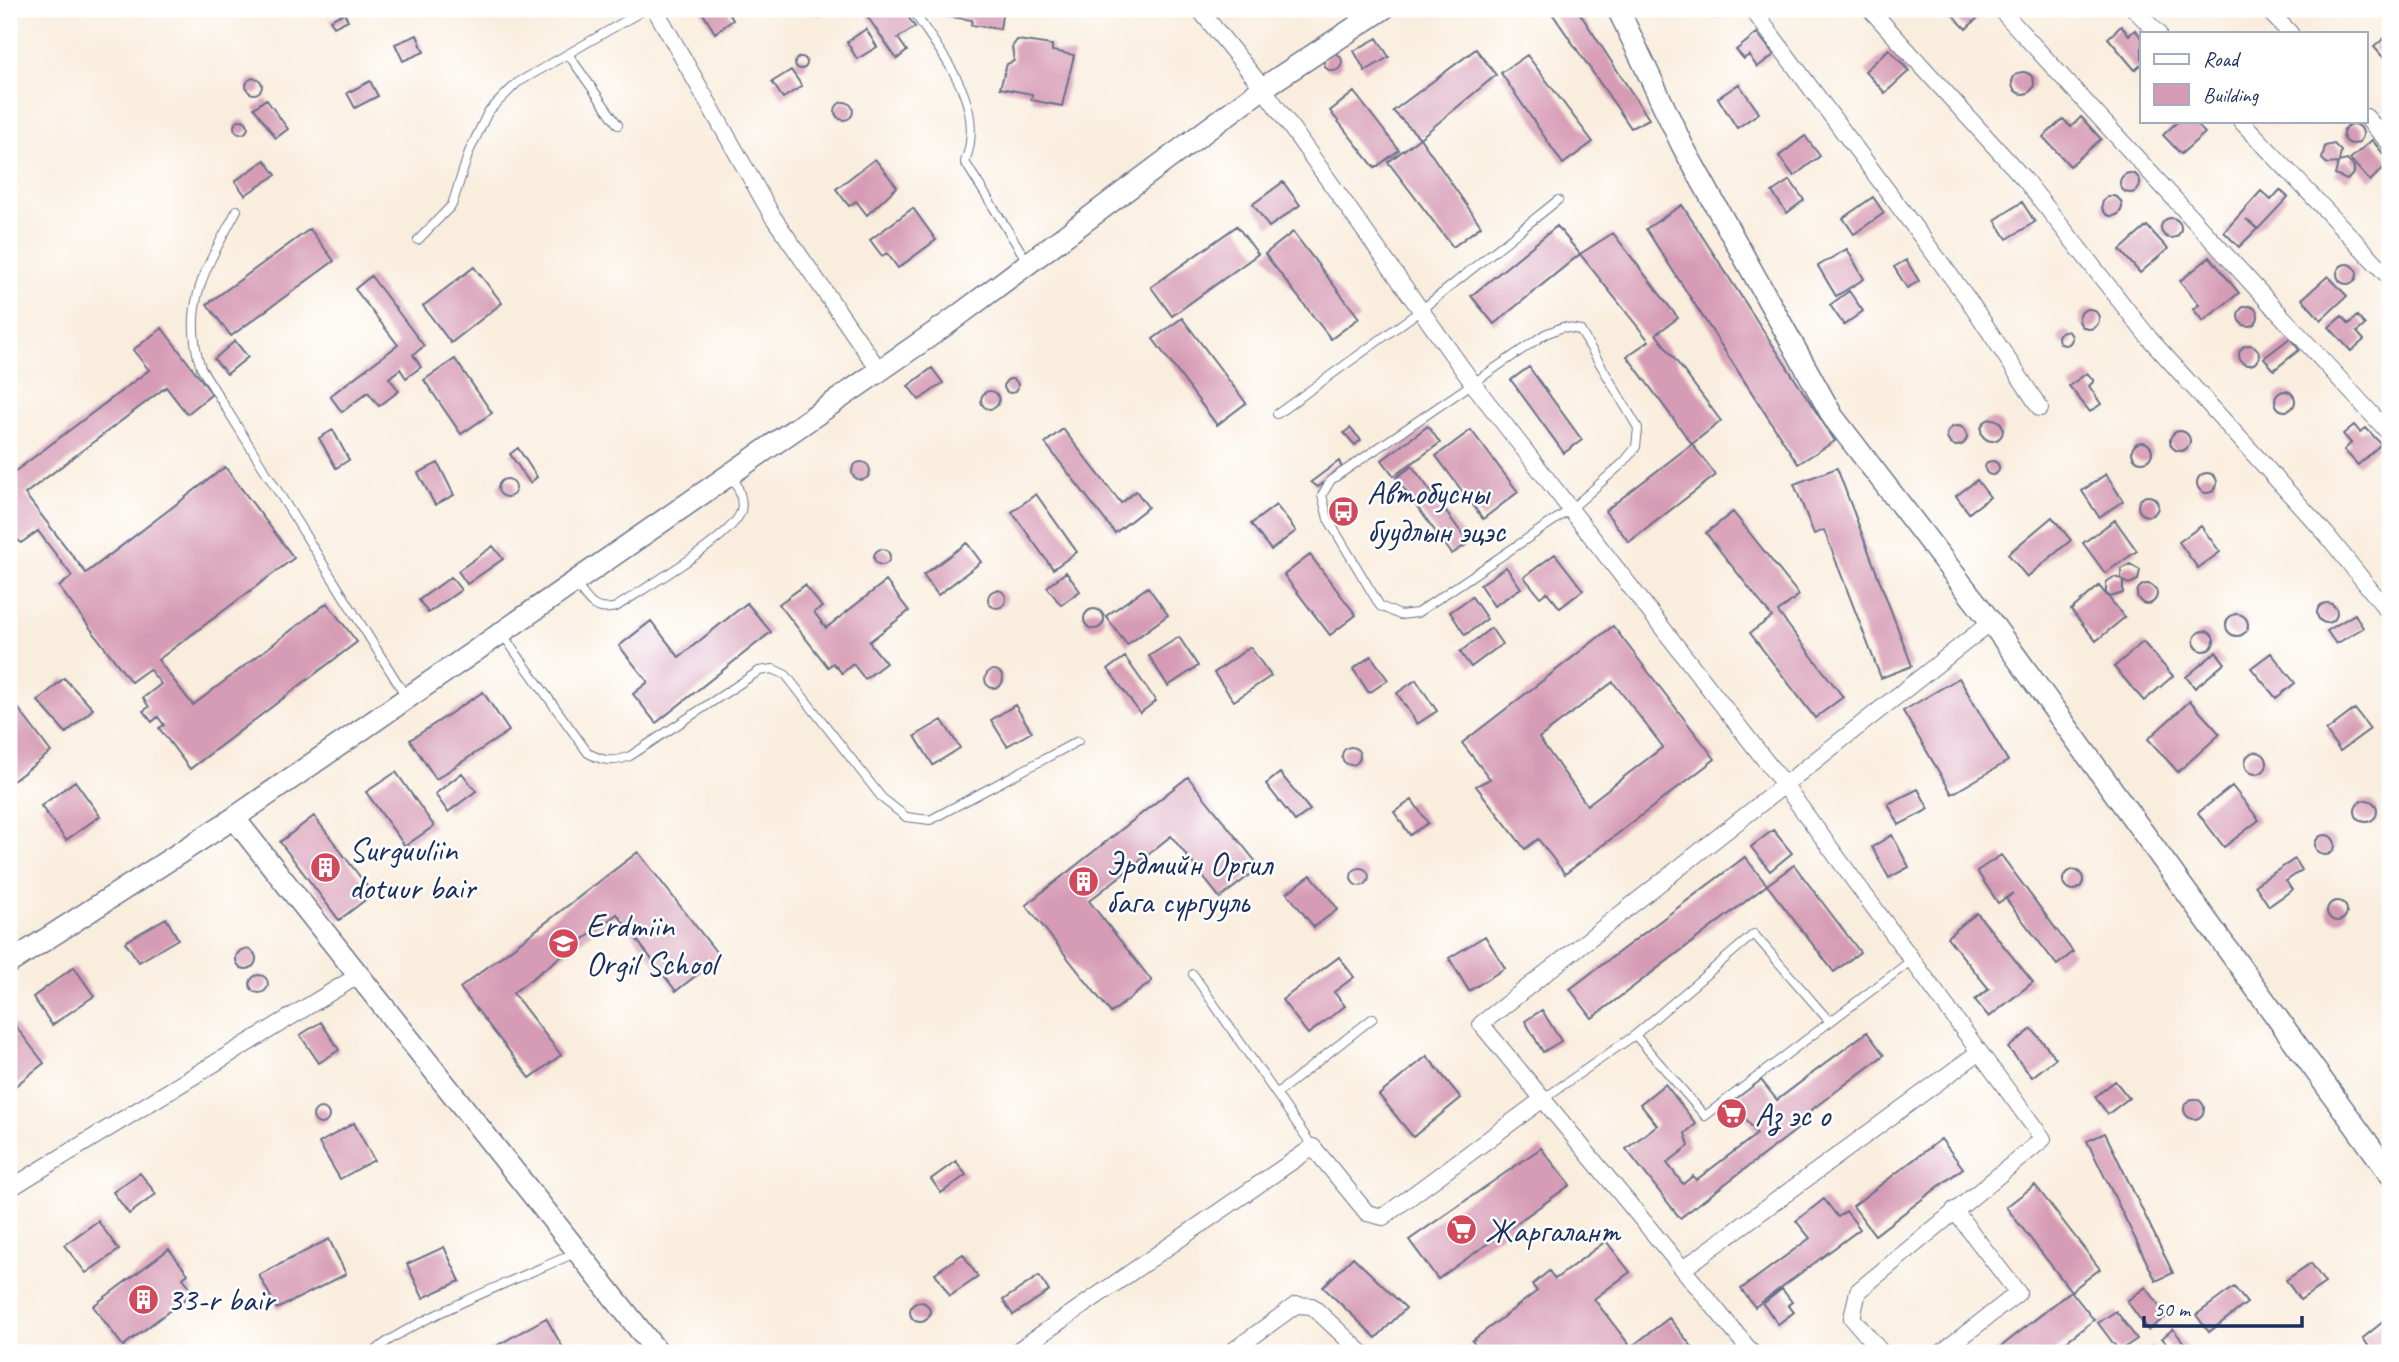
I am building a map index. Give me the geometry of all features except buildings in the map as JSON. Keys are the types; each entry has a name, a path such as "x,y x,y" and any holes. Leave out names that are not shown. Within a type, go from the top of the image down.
{"street":[{"path":"655,9 773,217 879,370"},
{"path":"1199,9 1263,88 1474,385 1785,786 2043,1139 1858,1291 1852,1318 1882,1353"},
{"path":"9,963 234,818 575,582 879,370 1263,88 1383,9"},
{"path":"1618,9 1682,145 1833,417 1991,622 2390,1174"},
{"path":"1752,9 1970,302 2040,408"},
{"path":"1870,9 2025,180 2149,338 2326,534 2390,614"},
{"path":"2000,9 2390,435"},
{"path":"2134,9 2157,32"},
{"path":"2267,9 2289,32"},
{"path":"2368,119 2390,144"},
{"path":"2242,122 2390,278"},
{"path":"1752,1353 1481,1024 1991,622"},
{"path":"234,818 658,1353"},
{"path":"9,1189 359,975"},
{"path":"1683,1269 1979,1052"},
{"path":"1014,1353 1313,1147 1367,1213 1383,1217 1543,1099"},
{"path":"1941,1353 2018,1293 1954,1210"},
{"path":"1230,1353 1296,1305 1304,1304 1312,1307 1362,1353"}],"lane":[{"path":"418,240 452,205 469,152 488,112 517,83 646,9"},
{"path":"912,9 961,85 973,117 973,141 965,162 1028,263"},
{"path":"568,54 618,125"},
{"path":"1277,414 1421,310 1558,200"},
{"path":"237,210 204,272 195,308 192,341 201,368 407,698"},
{"path":"1563,327 1580,330 1638,428 1636,447 1624,462 1571,509 1417,613 1400,615 1380,606 1328,519 1322,495 1331,480 1474,385 1545,334 1563,327"},
{"path":"575,582 591,604 606,609 616,607 703,549 734,526 741,511 742,499 733,472"},
{"path":"501,633 587,753 601,761 617,761 630,756 759,671 773,669 786,676 882,798 906,817 930,820 1078,741"},
{"path":"1543,1099 1635,1035 1754,934 1830,1022"},
{"path":"1635,1035 1705,1116 1912,960"},
{"path":"1193,974 1313,1147"},
{"path":"1276,1094 1373,1018"},
{"path":"374,1353 411,1328 578,1252"}],"place":[{"name":"Автобусны буудлын эцэс","path":"1344,511"},
{"name":"Surguuliin dotuur bair","path":"326,868"},
{"name":"Эрдмийн Оргил бага сургууль","path":"1083,882"},
{"name":"Erdmiin Orgil School","path":"563,944"},
{"name":"Аз эс о","path":"1732,1114"},
{"name":"Жаргалант","path":"1462,1230"},
{"name":"33-r bair","path":"144,1299"}]}
